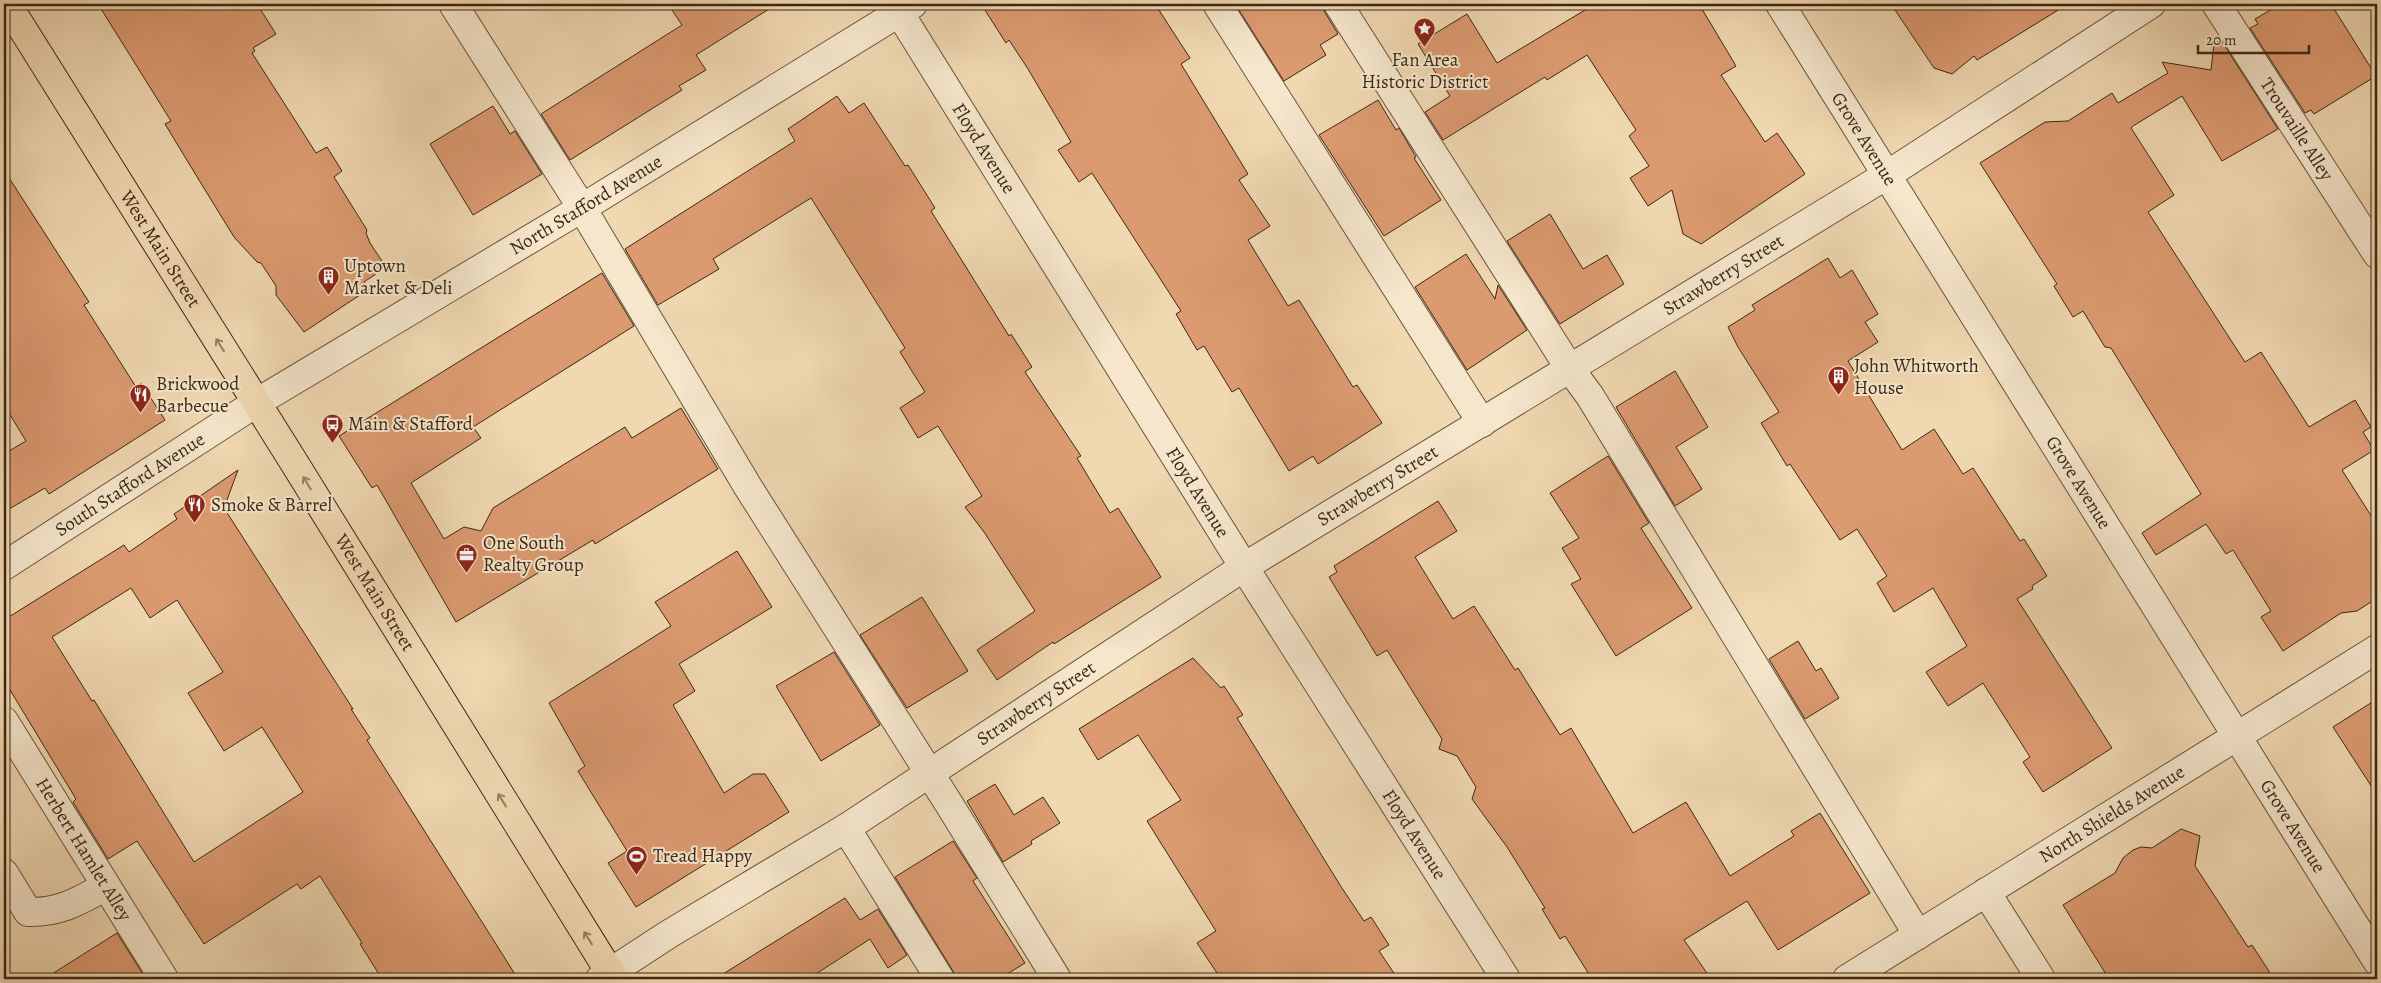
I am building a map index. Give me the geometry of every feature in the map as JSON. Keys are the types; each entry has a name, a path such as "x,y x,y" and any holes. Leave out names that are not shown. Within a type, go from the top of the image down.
{"main road":[{"name":"West Main Street","path":"7,4 256,403 608,977"}],"street":[{"path":"453,4 582,208 748,487 1057,979"},
{"path":"1217,4 1482,423"},
{"path":"1338,4 1570,369 1595,404 1918,935"},
{"name":"Grove Avenue","path":"1780,4 2377,961"},
{"name":"Trouvaille Alley","path":"2216,4 2377,254"},
{"name":"North Stafford Avenue","path":"256,403 582,208 902,7"},
{"name":"Floyd Avenue","path":"902,7 1244,567 1506,979"},
{"name":"Strawberry Street","path":"608,977 669,934 846,828 1244,567 1887,175 2137,7"},
{"name":"South Stafford Avenue","path":"6,561 256,403"},
{"name":"North Shields Avenue","path":"1849,979 2377,649"},
{"name":"Herbert Hamlet Alley","path":"4,721 164,979"},
{"path":"846,828 940,979"},
{"path":"4,873 28,912 48,913 69,906 106,886"},
{"path":"1986,892 2041,979"}],"building":[{"path":"98,4 257,4 276,34 253,48 255,51 252,53 316,153 327,147 342,171 334,177 367,230 366,233 370,243 386,267 364,282 369,289 304,332 276,295 276,286 261,263 257,262 234,237 165,124 171,121"},
{"path":"668,4 777,4 696,55 706,70 679,86 682,90 570,160 541,114 682,25"},
{"path":"981,4 1155,4 1190,58 1181,64 1248,174 1239,180 1270,226 1248,240 1288,306 1299,300 1353,387 1357,385 1382,423 1318,464 1313,456 1289,471 1239,388 1232,392 1204,346 1197,350 1176,314 1181,311 1092,173 1079,182 1058,150 1071,142 1028,69 1009,40 1006,43"},
{"path":"1235,4 1320,4 1338,34 1320,45 1326,55 1284,81"},
{"path":"1595,4 1699,4 1736,66 1721,75 1765,142 1777,133 1805,174 1701,244 1683,234 1672,190 1648,206 1630,178 1649,166 1629,136 1636,130 1587,55 1547,80 1545,77 1443,140 1425,112 1450,96 1418,44 1467,14 1497,63"},
{"path":"1891,4 2068,4 1977,60 1974,56 1952,74 1934,68"},
{"path":"2281,4 2331,4 2376,76 2314,114 2311,110 2305,113 2250,28 2258,24 2255,19"},
{"path":"2221,40 2278,129 2222,161 2182,96 2133,126 2131,128 2174,195 2148,212 2245,362 2261,352 2309,427 2355,400 2371,427 2363,432 2374,450 2342,470 2377,525 2377,598 2357,611 2341,613 2283,651 2261,617 2271,611 2233,550 2226,554 2206,524 2156,555 2142,533 2201,494 2111,348 2105,347 2083,311 2073,317 2054,286 2057,284 1980,163 2045,122 2068,121 2112,93 2118,103 2168,73 2162,62 2211,70 2214,43"},
{"path":"837,96 849,113 864,103 905,166 908,165 935,208 931,211 1009,336 1011,334 1032,367 1025,372 1081,456 1077,458 1110,513 1118,508 1161,577 1054,644 1053,642 997,680 977,650 1035,611 984,532 965,507 982,496 938,426 918,438 900,408 925,392 900,352 905,348 811,198 713,259 719,269 658,305 625,249 795,141 788,129"},
{"path":"1378,100 1396,130 1399,128 1416,157 1414,158 1441,200 1384,236 1319,135"},
{"path":"493,106 510,134 515,131 542,174 473,215 430,144"},
{"path":"4,170 89,302 84,305 136,387 141,383 165,420 49,494 45,488 4,512 4,454 26,441 4,405"},
{"path":"1550,214 1583,269 1607,255 1624,284 1560,324 1507,241"},
{"path":"1466,254 1495,299 1498,285 1527,330 1467,370 1415,287"},
{"path":"1828,258 1840,278 1852,270 1878,314 1865,322 1878,342 1848,361 1902,450 1934,429 1963,474 1973,468 2020,541 2024,539 2047,576 2032,586 2033,589 2017,599 2112,748 2043,792 2023,762 2030,757 1983,683 1948,706 1926,672 1967,646 1933,588 1894,612 1877,583 1887,576 1857,529 1840,540 1790,464 1787,466 1761,423 1779,412 1738,347 1728,327 1755,310 1752,305"},
{"path":"602,273 634,326 473,427 481,438 411,483 444,539 464,527 481,531 493,508 625,427 632,438 681,408 718,469 595,544 593,540 456,622 377,485 372,488 339,436"},
{"path":"1675,371 1708,427 1676,447 1702,489 1675,506 1616,407"},
{"path":"1608,456 1649,523 1641,528 1692,608 1616,656 1571,584 1581,579 1562,548 1579,538 1550,493"},
{"path":"238,470 224,508 353,709 351,709 370,738 367,740 518,979 382,979 320,876 301,889 297,884 204,944 137,841 108,859 73,802 76,799 4,680 4,620 124,545 129,552 177,519 174,514","holes":["131,588 150,618 177,600 223,672 188,693 224,751 262,727 303,792 194,862 94,700 92,701 52,637"]},
{"path":"1438,501 1457,531 1415,557 1453,619 1474,606 1515,670 1518,668 1560,735 1571,728 1633,833 1686,802 1730,876 1794,836 1791,831 1820,813 1870,893 1778,950 1747,901 1684,940 1711,979 1592,979 1565,936 1560,939 1542,909 1545,908 1507,847 1472,799 1476,787 1457,756 1439,749 1442,739 1387,650 1377,656 1329,577 1337,572 1334,566"},
{"path":"737,551 772,607 679,664 695,691 673,705 724,793 753,774 765,774 789,812 636,907 608,863 627,851 578,771 585,766 549,703 671,626 655,602"},
{"path":"922,597 968,671 907,708 860,635"},
{"path":"1798,641 1816,671 1821,668 1839,698 1805,719 1769,659"},
{"path":"834,652 880,725 821,761 776,686"},
{"path":"1193,658 1221,688 1224,686 1243,715 1237,718 1340,885 1364,921 1371,917 1389,945 1379,951 1398,979 1221,979 1197,943 1216,931 1147,821 1181,800 1138,735 1098,760 1079,729"},
{"path":"2377,699 2377,795 2333,727"},
{"path":"995,784 1014,815 1043,797 1060,823 1031,841 1032,844 1003,862 967,801"},
{"path":"2181,829 2200,836 2195,866 2248,947 2252,945 2274,979 2109,979 2063,905 2115,873 2123,858 2133,850 2141,847 2152,848"},
{"path":"953,841 977,878 973,881 1025,963 999,979 956,979 953,971 895,877"},
{"path":"845,898 860,920 878,909 907,955 888,968 870,939 808,979 715,979"},
{"path":"117,933 146,979 44,979"}],"place":[{"name":"Fan Area Historic District","path":"1425,48"},
{"name":"Uptown Market & Deli","path":"328,296"},
{"name":"John Whitworth House","path":"1838,396"},
{"name":"Brickwood Barbecue","path":"140,414"},
{"name":"Main & Stafford","path":"332,443"},
{"name":"Smoke & Barrel","path":"195,524"},
{"name":"One South Realty Group","path":"467,573"},
{"name":"Tread Happy","path":"637,875"}]}
